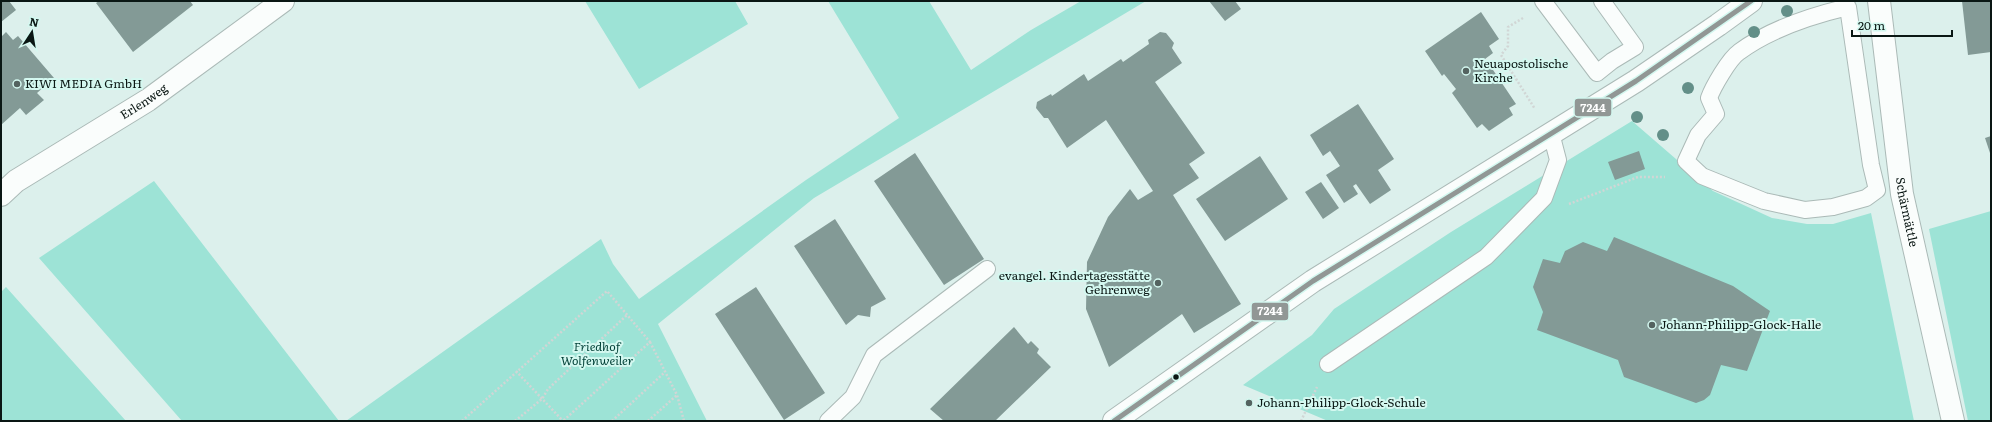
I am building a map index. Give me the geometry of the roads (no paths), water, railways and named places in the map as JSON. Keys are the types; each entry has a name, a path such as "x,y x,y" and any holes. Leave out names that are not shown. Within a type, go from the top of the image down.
{"street":[{"name":"Erlenweg","path":"1,195 16,181 148,100 283,1"},
{"path":"1114,421 1313,281 1636,81 1751,1"},
{"name":"Schärmättle","path":"1879,1 1902,194 1953,421"}],"lane":[{"path":"1545,3 1597,73 1612,61 1635,47 1602,1"},
{"path":"1848,7 1871,165 1877,190 1866,198 1833,207 1805,210 1764,201 1702,176 1686,161 1698,135 1716,114 1709,98 1713,87 1737,53 1770,34 1814,15 1848,7"},
{"path":"1328,364 1486,257 1544,198 1558,160 1551,133"},
{"path":"828,421 853,397 874,355 988,269"}],"place":[{"name":"Neuapostolische Kirche","path":"1466,71"},
{"name":"KIWI MEDIA GmbH","path":"17,84"},
{"name":"evangel. Kindertagesstätte Gehrenweg","path":"1158,283"},
{"name":"Johann-Philipp-Glock-Halle","path":"1652,325"},
{"name":"Johann-Philipp-Glock-Schule","path":"1249,403"}],"park label":[{"name":"Friedhof Wolfenweiler","path":"597,354"}]}
